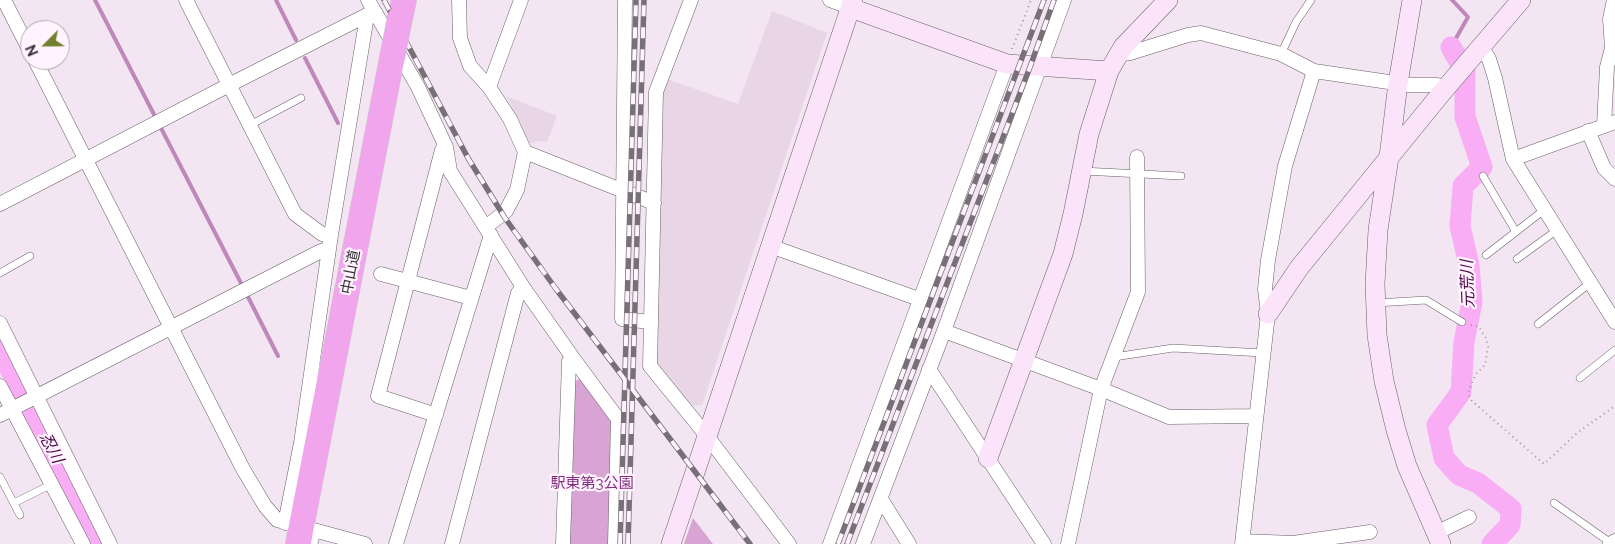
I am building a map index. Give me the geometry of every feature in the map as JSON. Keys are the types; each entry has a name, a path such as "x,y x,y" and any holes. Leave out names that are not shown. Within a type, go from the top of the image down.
{"highway":[{"name":"中山道","path":"303,533 402,9"}],"street":[{"path":"4,0 20,31"},
{"path":"186,0 296,214 322,234 331,235"},
{"path":"396,544 472,298 488,231 506,211 520,178 525,152 510,119 489,87 470,66 460,38 459,0"},
{"path":"489,87 521,0"},
{"path":"625,0 622,319 651,322"},
{"path":"691,0 656,92 650,366 707,436 789,544"},
{"path":"830,0 852,4 1007,64 1039,68 1109,71"},
{"path":"863,544 944,331 1064,0"},
{"path":"988,458 1063,254 1089,134 1109,71 1123,47 1168,0"},
{"path":"1412,0 1398,83 1378,230 1377,336 1384,381 1407,466 1438,539 1469,517"},
{"path":"1268,314 1299,268 1444,90 1521,0"},
{"path":"1513,159 1610,124 1607,67 1613,49 1610,18 1614,0"},
{"path":"671,544 852,4"},
{"path":"0,204 370,9"},
{"path":"370,9 418,88 446,147 450,171 523,287 618,419 614,544"},
{"path":"303,533 301,443 331,235 370,9"},
{"path":"1119,54 1130,53 1188,35 1201,33 1281,54 1314,71 1409,85 1437,85 1444,90"},
{"path":"1482,47 1489,59 1495,78 1513,159 1615,322"},
{"path":"830,544 1007,64"},
{"path":"39,70 260,499 277,520 303,533 365,544"},
{"path":"1314,71 1285,166 1268,260 1265,288 1268,314 1243,542 1293,543 1370,532"},
{"path":"1588,132 1604,168 1615,179"},
{"path":"436,416 378,396 442,150 446,147"},
{"path":"525,152 654,203"},
{"path":"1068,544 1102,389 1138,292 1137,157"},
{"path":"770,246 919,299"},
{"path":"10,410 319,252 329,250"},
{"path":"381,274 472,298"},
{"path":"452,544 518,293 523,287"},
{"path":"0,323 110,544"},
{"path":"944,331 1102,389 1169,417 1256,416"},
{"path":"563,544 569,362 573,358"},
{"path":"929,369 1044,544"},
{"path":"0,386 10,410 84,544"},
{"path":"881,498 909,544"}],"lane":[{"path":"1281,54 1296,22 1311,0"},
{"path":"250,125 301,98"},
{"path":"1081,171 1181,176"},
{"path":"1483,176 1516,232"},
{"path":"1486,255 1544,210"},
{"path":"1517,259 1557,230"},
{"path":"0,273 30,256"},
{"path":"1538,324 1590,283"},
{"path":"1376,303 1426,300 1462,322"},
{"path":"1114,357 1173,348 1263,353"},
{"path":"1580,378 1615,350"},
{"path":"0,477 20,515"},
{"path":"14,504 52,484"},
{"path":"1554,503 1612,542"}],"path":[{"path":"1007,64 1030,0"},
{"path":"1470,325 1479,327 1486,338 1488,347 1485,365 1476,374 1468,394 1472,401 1544,464 1577,433 1615,406"}],"shaded area":[{"path":"772,11 827,33 702,405 688,406 655,366 663,89 667,79 738,104"},
{"path":"506,96 557,116 547,142 538,141 528,144"}],"green space":[{"name":"駅東第3公園","path":"582,378 613,421 611,544 570,544 573,382"},
{"path":"693,518 713,544 684,544"}],"waterway":[{"path":"95,0 243,287"},
{"path":"276,0 296,40"},
{"name":"元荒川","path":"1451,47 1468,17 1452,0"},
{"name":"元荒川","path":"1451,47 1465,72 1465,117 1482,167 1463,186 1460,226 1469,265 1472,302 1464,342 1461,392 1437,425 1444,458 1459,475 1478,483 1511,509 1510,525 1492,544"},
{"path":"305,58 338,123"},
{"path":"246,293 278,356"},
{"name":"忍川","path":"0,351 39,422 101,544"}],"railway":[{"path":"384,0 468,158 505,218 556,289 750,544"},
{"path":"620,544 636,0"},
{"path":"628,544 644,0"},
{"path":"838,544 1044,0"},
{"path":"847,544 1054,0"}]}
